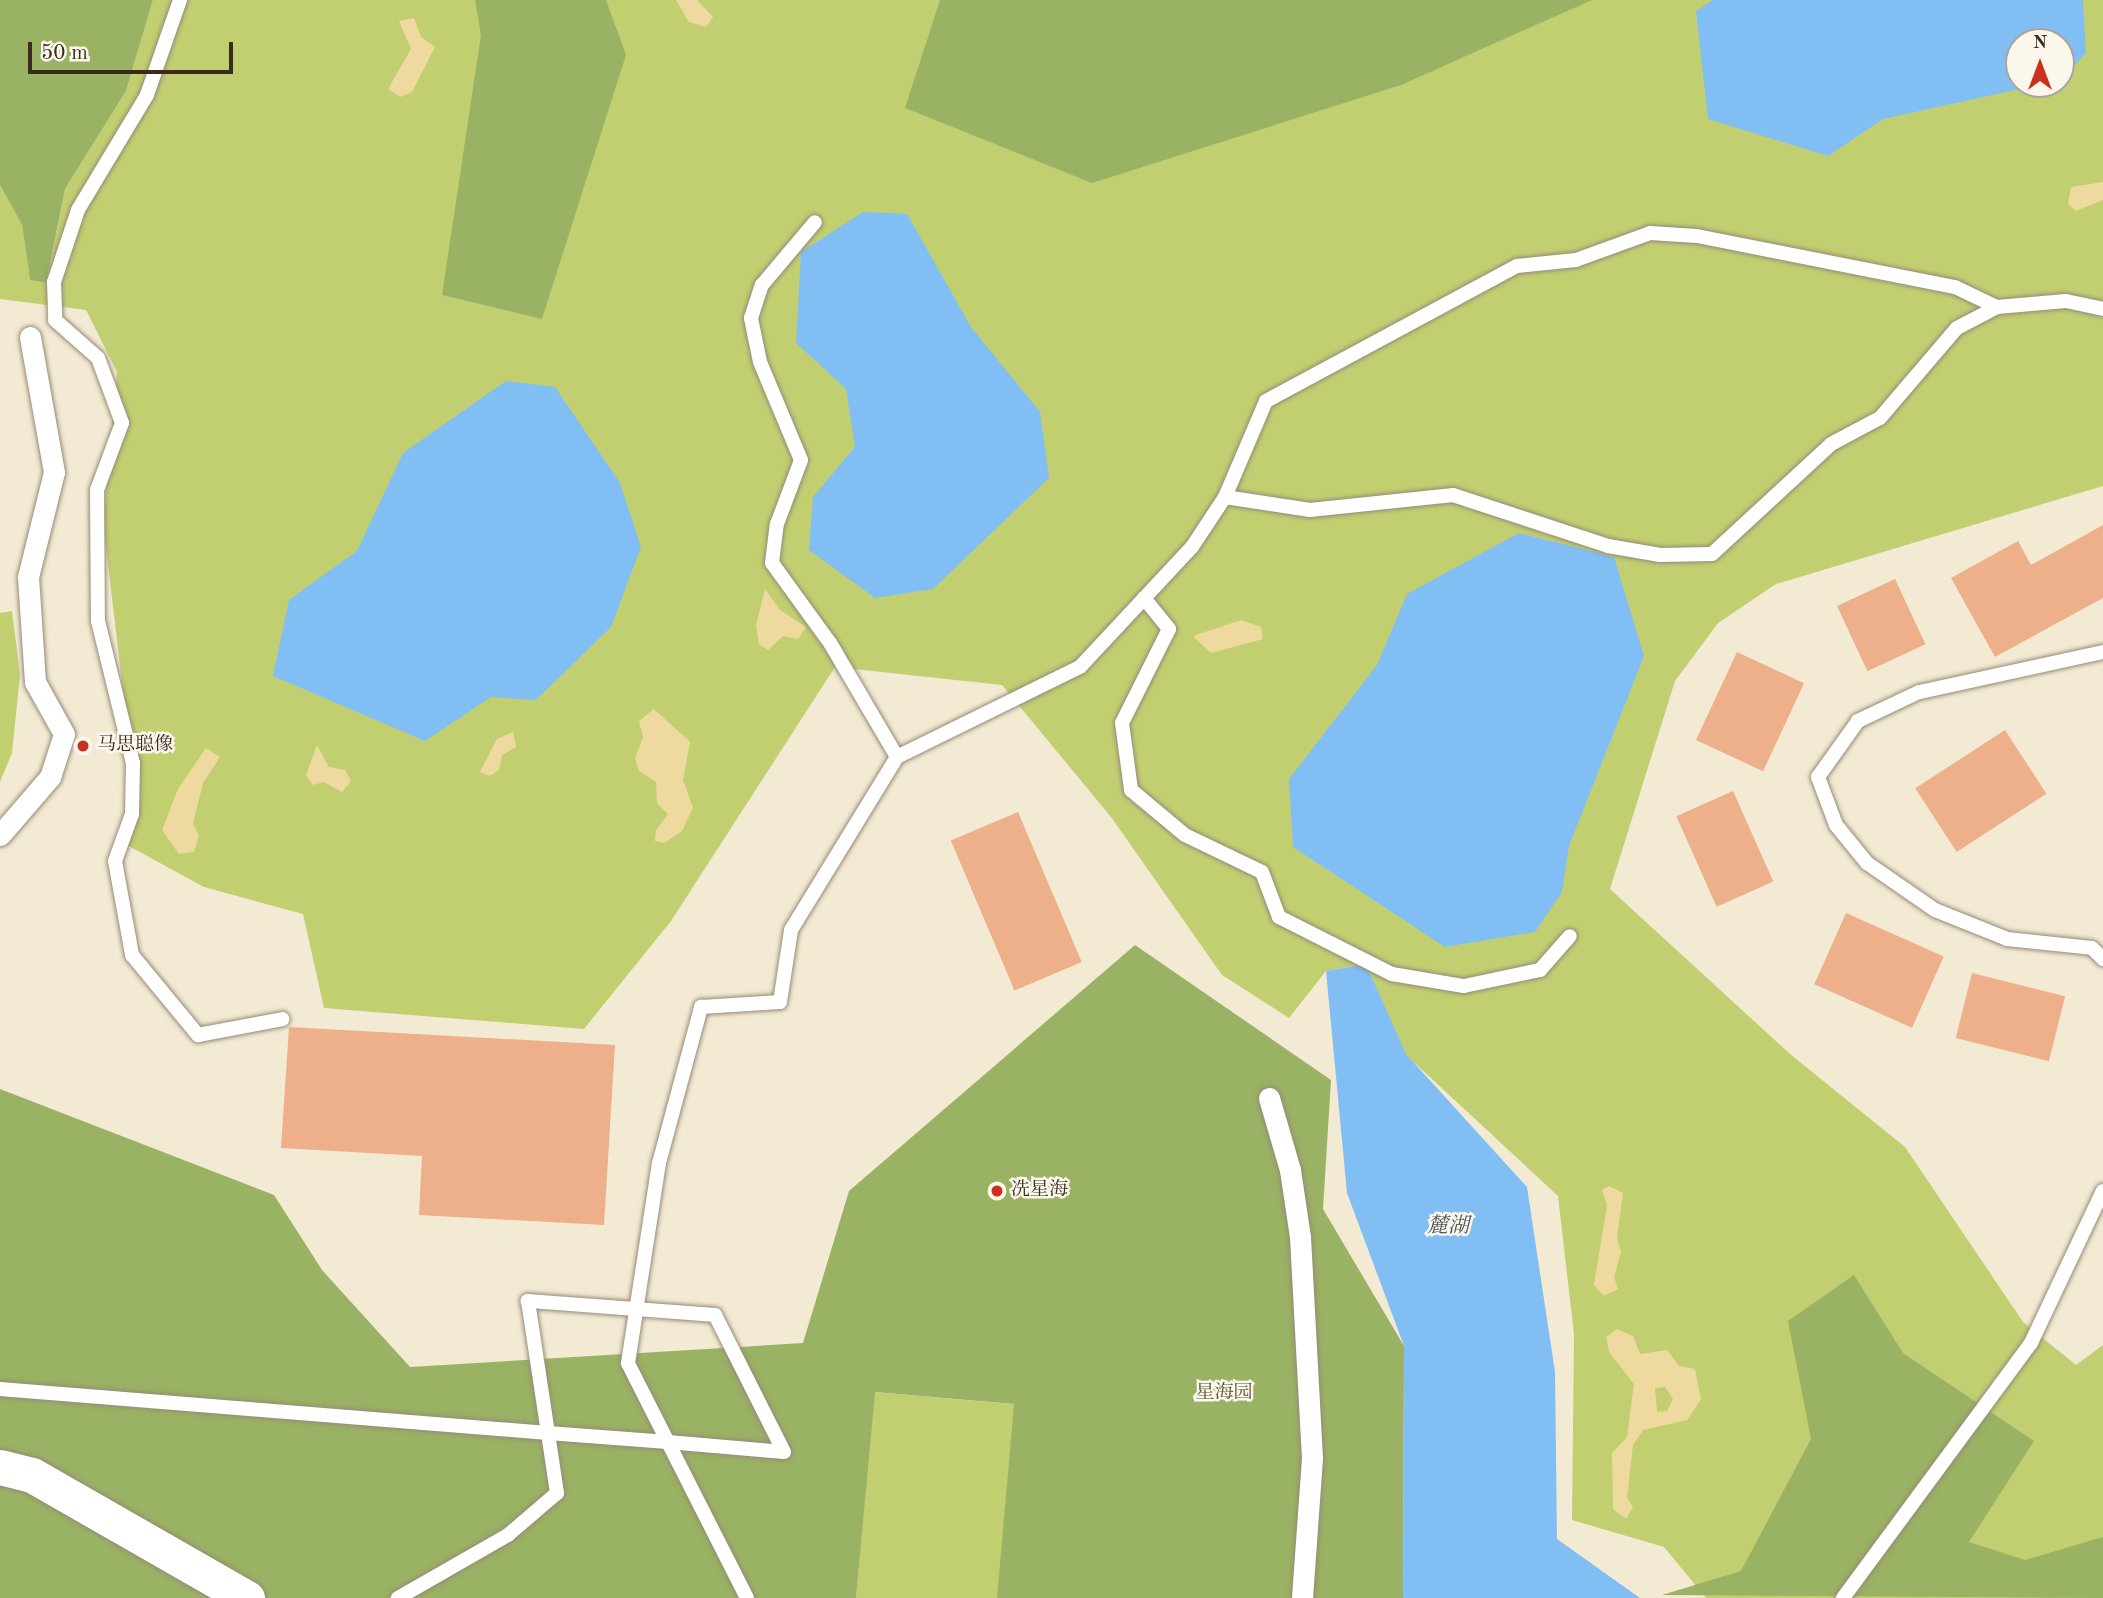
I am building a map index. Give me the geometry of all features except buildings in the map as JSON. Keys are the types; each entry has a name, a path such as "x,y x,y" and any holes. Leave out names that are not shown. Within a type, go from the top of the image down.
{"street":[{"path":"0,835 50,777 64,734 35,682 28,577 54,472 30,337"},
{"path":"1269,1098 1290,1170 1300,1237 1312,1458 1302,1598"},
{"path":"0,1467 32,1475 247,1598"}],"lane":[{"path":"180,0 147,95 78,210 54,282 55,320 98,358 122,423 97,490 98,621 133,763 132,814 115,861 132,955 198,1035 283,1019"},
{"path":"815,222 762,285 751,318 760,362 801,460 777,524 772,563 830,643 897,757"},
{"path":"747,1598 628,1363 659,1163 701,1007 780,1002 791,930 897,757 1080,667 1192,547 1225,497 1266,401 1517,265 1576,260 1650,233 1697,236 1955,287 1997,307"},
{"path":"1225,497 1310,510 1453,495 1608,546 1660,555 1712,554 1831,444 1880,418 1957,328 1997,307 2066,302 2103,309"},
{"path":"1144,598 1169,629 1122,723 1131,790 1185,835 1262,872 1279,916 1392,974 1464,986 1540,970 1570,936"},
{"path":"2103,652 1919,692 1858,721 1818,777 1836,825 1867,863 1935,910 2007,939 2092,948 2103,959"},
{"path":"1843,1598 2031,1343 2103,1191"},
{"path":"0,1389 548,1433 668,1443 784,1452 715,1315 637,1305 528,1301 548,1433 557,1493 508,1535 398,1598"}],"green space":[{"path":"0,0 153,0 126,91 65,189 46,283 30,280 22,225 0,185"},
{"path":"153,0 2103,0 2103,486 1776,584 1718,623 1675,681 1610,889 1790,1054 1905,1147 2023,1322 2076,1365 2103,1345 2103,1598 1706,1598 1664,1547 1572,1520 1574,1334 1558,1196 1405,1054 1366,964 1326,971 1289,1018 1222,975 1111,817 1002,685 835,667 671,921 584,1029 324,1008 303,914 204,887 125,844 127,724 103,523 117,372 86,310 0,299 0,185 22,225 30,280 46,283 65,189 126,91"},
{"path":"475,0 606,0 626,55 542,319 442,295 481,35"},
{"path":"940,0 1592,0 1401,85 1092,183 905,108"},
{"path":"12,611 20,675 12,753 0,782 0,613"},
{"name":"星海园","path":"1135,945 1331,1080 1323,1209 1404,1346 1403,1598 997,1598 1014,1404 875,1392 856,1598 0,1598 0,1089 274,1195 322,1270 410,1367 803,1343 849,1191"},
{"path":"1854,1275 1903,1353 2034,1441 1969,1542 2025,1560 2103,1537 2103,1598 1662,1595 1741,1571 1811,1439 1788,1321"},
{"path":"874,1392 1014,1404 998,1598 856,1598"}],"sand":[{"path":"676,0 697,0 713,17 706,27 689,22"},
{"path":"414,18 421,37 435,47 412,92 400,97 388,89 411,49 399,21"},
{"path":"2103,182 2103,200 2076,211 2068,204 2071,187"},
{"path":"765,589 780,610 806,627 798,639 783,636 768,650 759,644 756,625"},
{"path":"1241,620 1261,627 1263,639 1211,653 1193,636"},
{"path":"654,709 690,742 683,780 693,808 682,831 664,843 655,841 656,830 668,814 657,803 656,782 639,771 635,758 643,737 639,721"},
{"path":"513,732 516,747 502,755 499,770 490,776 480,772 497,739"},
{"path":"317,745 329,767 345,770 351,781 342,792 324,782 313,785 306,775"},
{"path":"206,748 220,757 203,783 193,823 199,836 194,852 179,854 162,830 178,789"},
{"path":"1609,1186 1623,1193 1617,1238 1621,1252 1614,1277 1618,1289 1604,1296 1594,1285 1607,1205 1602,1190"},
{"path":"1617,1329 1633,1336 1640,1354 1667,1350 1679,1366 1695,1369 1701,1399 1687,1420 1643,1430 1633,1445 1627,1498 1633,1507 1626,1519 1613,1509 1612,1453 1627,1437 1634,1384 1609,1352 1606,1337","holes":["1665,1387 1673,1399 1667,1411 1657,1412 1655,1388"]}],"water":[{"path":"1713,0 2083,0 2086,53 2075,65 2075,28 2005,28 2005,92 1883,119 1828,156 1708,119 1696,11"},
{"path":"863,212 907,214 971,327 1040,412 1049,478 933,589 875,598 809,550 813,497 855,447 846,389 796,343 801,252"},
{"path":"506,381 555,387 620,483 641,547 611,627 536,700 491,697 425,741 273,676 289,600 357,551 403,453"},
{"path":"1519,533 1614,557 1644,656 1569,846 1562,892 1535,932 1445,947 1293,847 1289,779 1377,665 1407,594"},
{"name":"麓湖","path":"1366,964 1406,1054 1527,1187 1555,1372 1557,1539 1640,1598 1403,1598 1404,1346 1347,1193 1326,971"}],"place":[{"name":"马思聪像","path":"83,746"},
{"name":"冼星海","path":"997,1191"}]}
